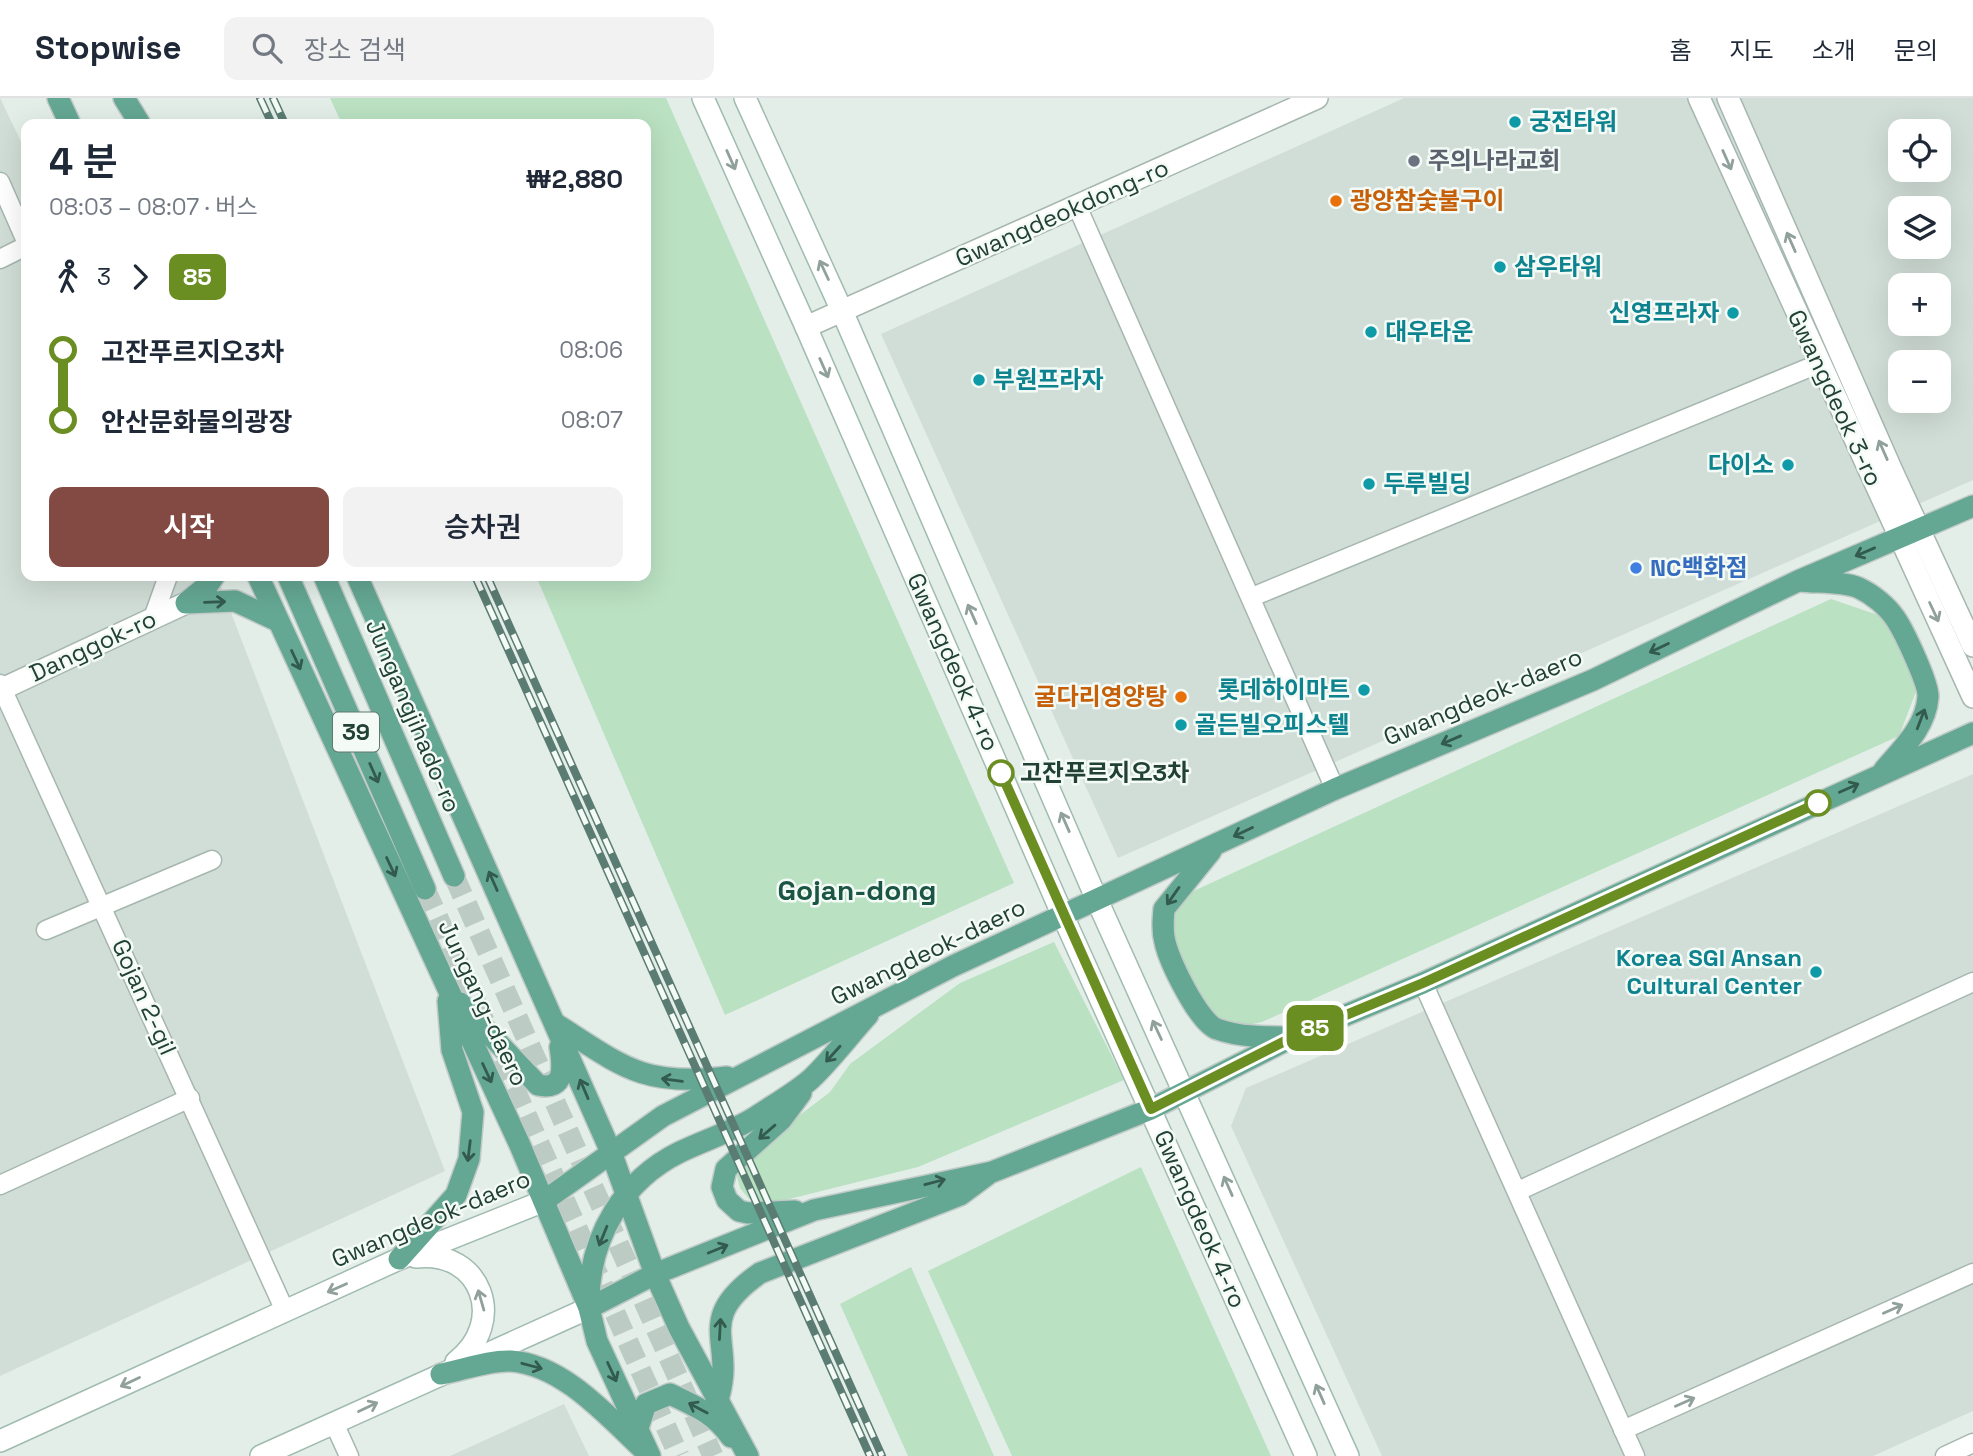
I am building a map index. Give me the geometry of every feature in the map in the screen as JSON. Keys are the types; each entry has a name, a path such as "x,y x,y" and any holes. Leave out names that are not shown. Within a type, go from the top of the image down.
{"main road":[{"path":"58,98 68,119"},
{"path":"123,98 130,119"},
{"path":"123,98 137,119"},
{"name":"Gwangdeok 4-ro","path":"703,98 1063,916 1306,1456"},
{"name":"Gwangdeok 4-ro","path":"745,98 842,311 1097,900 1348,1456"},
{"name":"Gwangdeokdong-ro","path":"806,327 1317,98"},
{"name":"Gwangdeok 3-ro","path":"1699,98 1818,364 1909,534 1973,646"},
{"name":"Gwangdeok 3-ro","path":"1728,98 1909,534 1973,697"},
{"name":"Gwangdeok-daero","path":"0,1441 399,1259 544,1201 663,1116 953,966 1335,789 1593,680 1798,581 1973,506"},
{"path":"186,603 209,581"},
{"name":"Jungang-daero","path":"260,581 544,1201 589,1308 597,1341 650,1456"},
{"name":"39","path":"290,581 425,889"},
{"name":"Jungangjihado-ro","path":"326,581 453,876"},
{"path":"359,581 611,1152 655,1274 679,1328 719,1396 746,1456"},
{"path":"1798,581 1857,587 1876,598 1895,618 1924,681 1928,696 1915,734 1881,774"},
{"path":"186,603 235,601 278,621"},
{"name":"Danggok-ro","path":"1,688 186,603"},
{"path":"879,1004 810,1080 781,1120 726,1168 722,1187 731,1205 748,1213 814,1210 992,1172 1151,1109 1293,1037 1423,983 1973,733"},
{"path":"1217,844 1164,909 1165,943 1187,991 1209,1024 1217,1029 1252,1036 1293,1037"},
{"path":"447,989 531,1080 542,1087 556,1083 563,1071 556,1024"},
{"path":"399,1259 456,1195 469,1159 473,1112 452,1050 447,989"},
{"path":"556,1024 619,1065 654,1078 687,1082 740,1075"},
{"path":"589,1308 589,1274 603,1231 625,1194 647,1173 670,1157 754,1118 810,1080"},
{"path":"719,1396 724,1377 719,1345 720,1315 743,1285 760,1273 960,1195 992,1172"},
{"path":"261,1456 589,1308 655,1274 814,1210"},
{"path":"399,1259 431,1255 453,1260 468,1273 478,1289 484,1309 483,1329 473,1348 441,1374"},
{"path":"441,1374 509,1361 538,1366 592,1403 650,1456"},
{"path":"638,1428 646,1404 670,1394 720,1421 746,1456"}],"street":[{"path":"0,182 21,232"},
{"path":"1077,205 1335,789"},
{"path":"0,259 21,247"},
{"path":"1251,597 1818,364"},
{"path":"153,618 166,581"},
{"name":"Gojan 2-gil","path":"1,688 104,907 285,1311"},
{"path":"46,930 212,860"},
{"path":"1518,1191 1973,982"},
{"path":"1423,983 1634,1456"},
{"path":"0,1185 190,1098"},
{"path":"1623,1430 1973,1272"},
{"path":"334,1423 349,1456"},
{"path":"1945,1456 1973,1443"}],"shaded area":[{"path":"0,98 21,142 21,581 219,581 445,1171 0,1376"},
{"path":"1404,98 1973,98 1973,480 1118,858 881,334"},
{"path":"1973,774 1973,1411 1873,1456 1382,1456 1231,1126 1246,1088"},
{"path":"564,1404 589,1456 450,1456"}],"green space":[{"path":"330,98 666,98 1014,883 725,1015 538,581 651,581 651,119 340,119"},
{"path":"1831,599 1884,617 1917,689 1899,736 1262,1022 1232,1024 1221,1020 1210,1010 1188,971 1173,930 1174,914 1187,894"},
{"path":"1054,942 1124,1080 918,1167 773,1203 749,1199 740,1188 737,1176 742,1164 762,1144 830,1092 850,1064 960,983"},
{"path":"1141,1167 1271,1456 1012,1456 928,1271"},
{"path":"911,1267 994,1456 908,1456 840,1304"}],"tunnel":[{"path":"454,876 713,1456"},
{"path":"425,889 679,1456"}],"railway":[{"path":"260,98 270,119"},
{"path":"273,98 283,119"},
{"path":"477,581 870,1456"},
{"path":"489,581 882,1456"}],"bus line":[{"name":"85","path":"1001,773 1151,1109 1293,1037 1423,983 1818,803"}],"place":[{"name":"궁전타워","path":"1515,122"},
{"name":"주의나라교회","path":"1414,161"},
{"name":"광양참숯불구이","path":"1336,201"},
{"name":"삼우타워","path":"1500,267"},
{"name":"신영프라자","path":"1733,313"},
{"name":"대우타운","path":"1371,332"},
{"name":"부원프라자","path":"979,380"},
{"name":"다이소","path":"1788,465"},
{"name":"두루빌딩","path":"1369,484"},
{"name":"NC백화점","path":"1636,568"},
{"name":"롯데하이마트","path":"1364,690"},
{"name":"굴다리영양탕","path":"1181,697"},
{"name":"골든빌오피스텔","path":"1181,725"},
{"name":"고잔푸르지오3차","path":"1001,773"},
{"name":"Korea SGI Ansan Cultural Center","path":"1816,972"}],"district":[{"name":"Gojan-dong","path":"857,890"}]}
